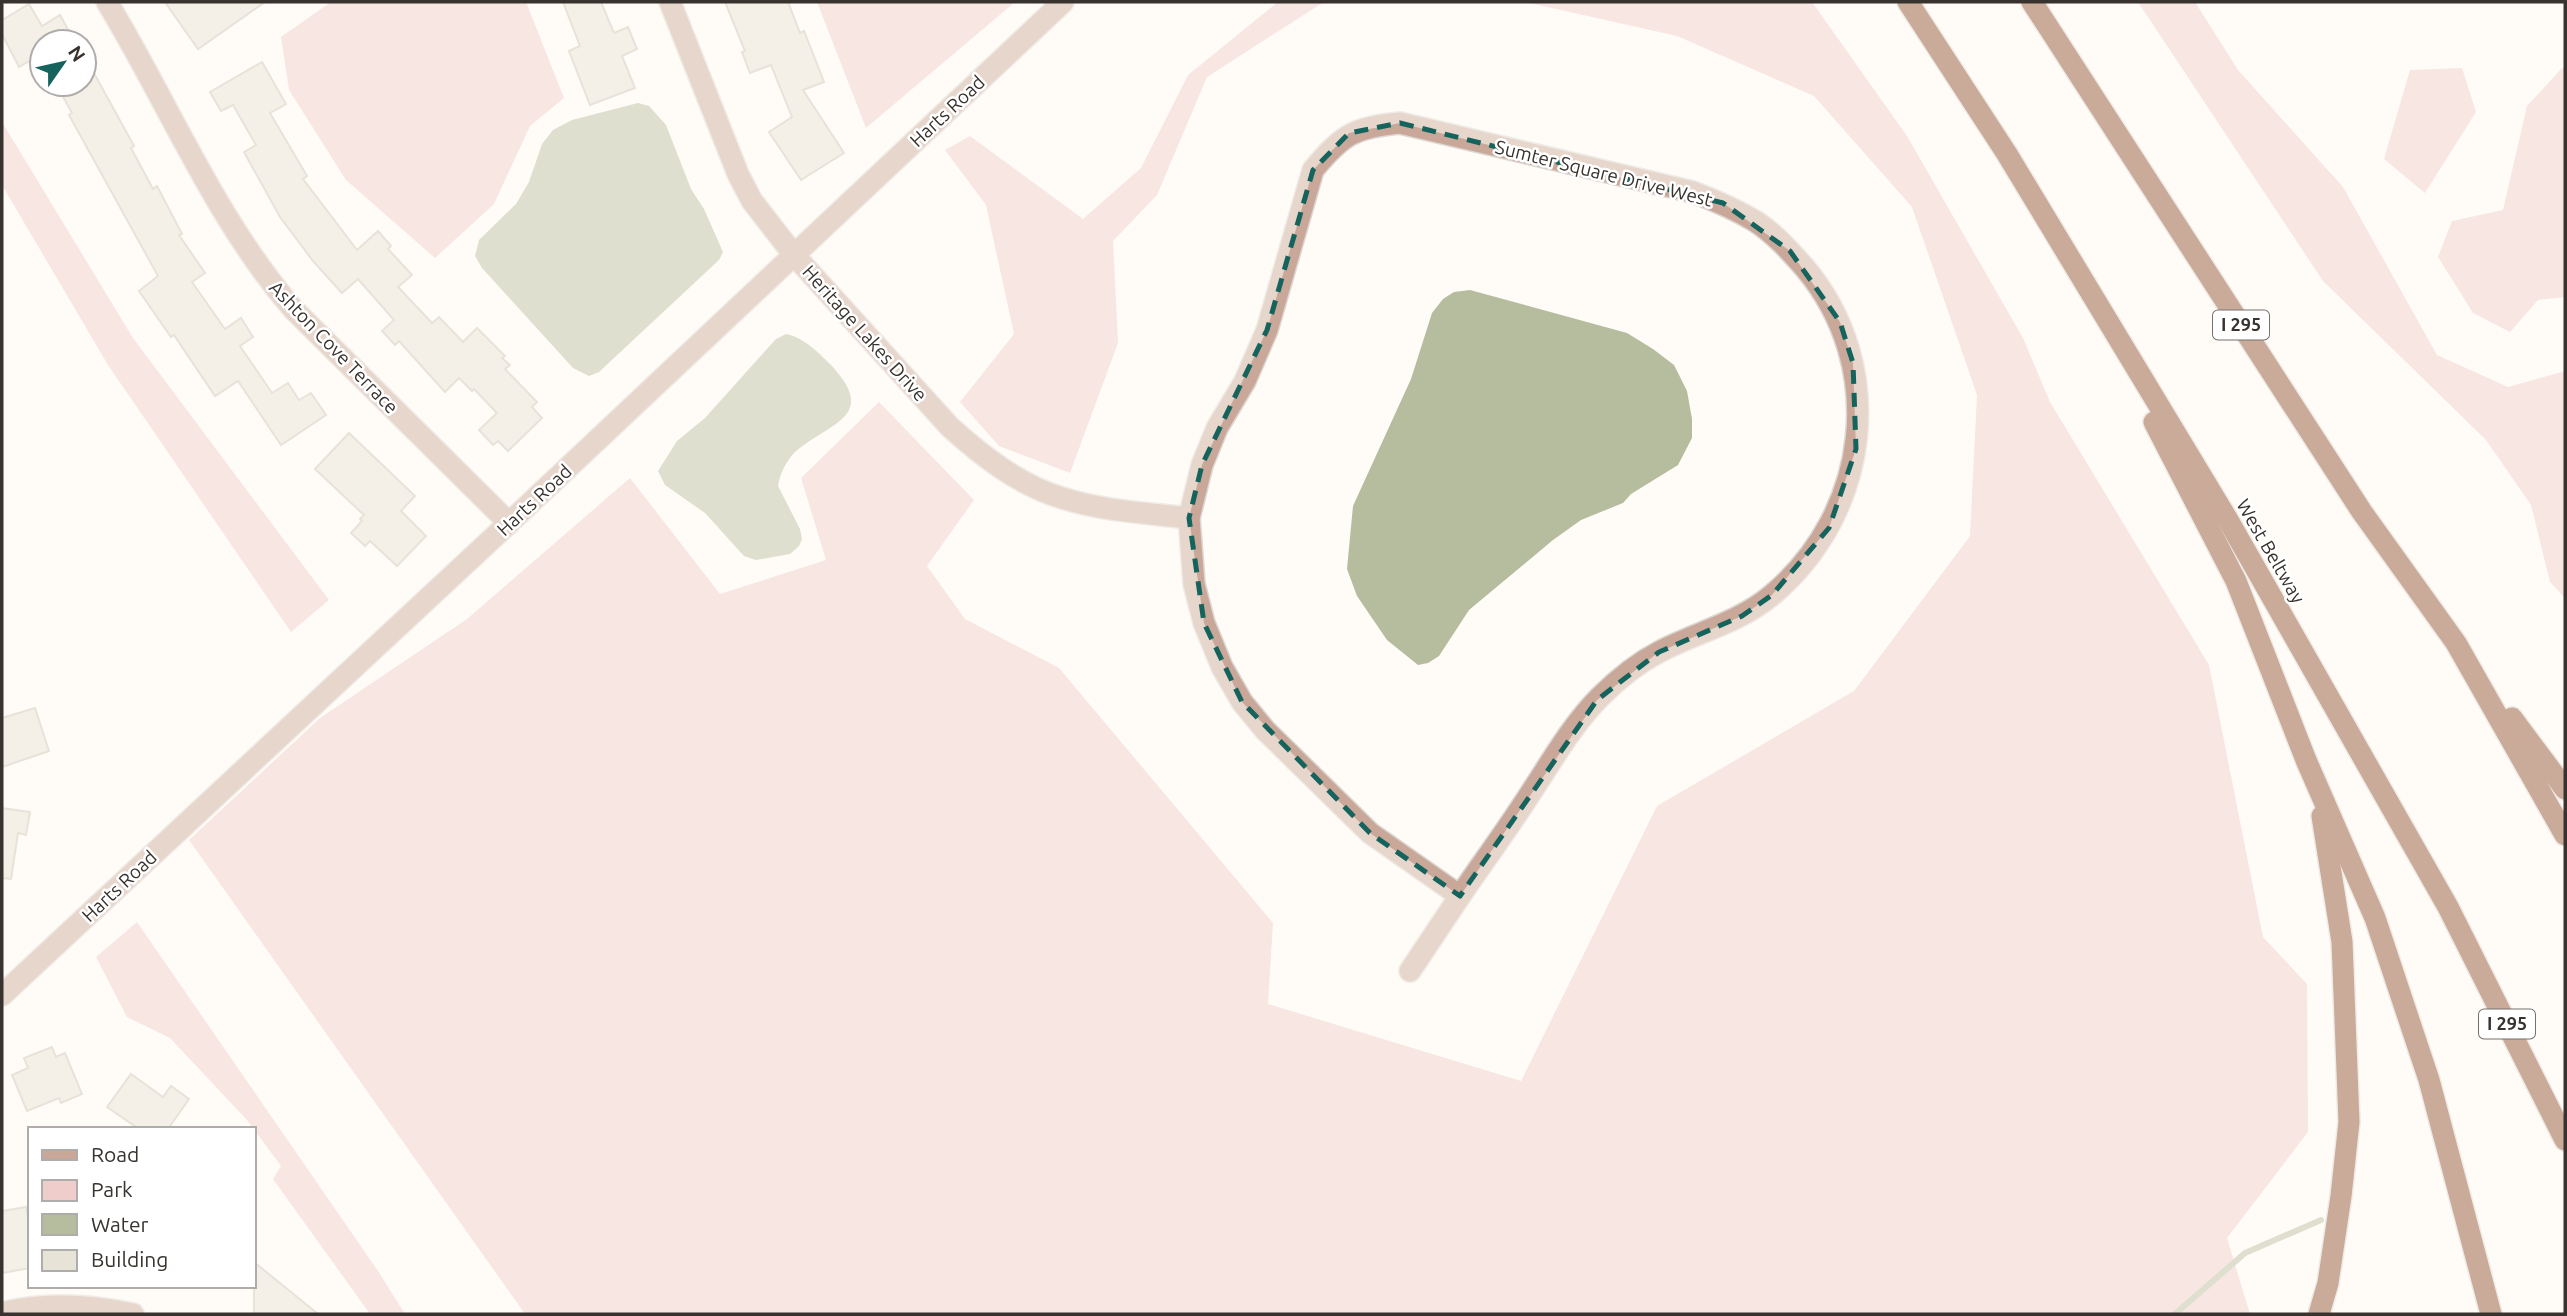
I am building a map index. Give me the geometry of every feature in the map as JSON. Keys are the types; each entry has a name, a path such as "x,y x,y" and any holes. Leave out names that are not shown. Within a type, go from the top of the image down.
{"highway":[{"name":"West Beltway","path":"1908,2 2007,154 2228,520 2448,907 2565,1140"},
{"name":"I 295","path":"2032,2 2362,512 2456,643 2565,835"},
{"path":"2007,154 2139,394 2236,581 2306,760 2375,918 2429,1080 2491,1314"},
{"path":"2456,643 2565,789"},
{"path":"2306,760 2324,824 2342,942 2349,1122 2332,1258 2319,1314"}],"street":[{"name":"Ashton Cove Terrace","path":"107,2 140,57 231,226 270,283 509,523"},
{"name":"Heritage Lakes Drive","path":"670,2 738,174 752,201 794,255 950,427 978,453 1015,477 1061,498 1106,508 1189,518"},
{"name":"Harts Road","path":"2,995 1063,2"},
{"name":"Sumter Square Drive West","path":"1410,971 1574,727 1597,700 1628,671 1659,652 1742,616 1772,595 1803,564 1829,528 1845,493 1856,449 1858,405 1853,363 1840,322 1819,285 1790,251 1757,222 1723,203 1693,192 1400,123 1374,125 1349,134 1330,149 1313,170 1267,330 1245,381 1217,428 1202,465 1189,518 1194,584 1204,623 1222,667 1242,702 1265,730 1370,833 1460,896"},
{"path":"2,1313 84,1296 133,1314"}],"highlighted area":[{"path":"1400,123 1723,203 1790,251 1840,322 1853,363 1856,449 1829,528 1772,595 1742,616 1659,652 1597,700 1460,896 1370,833 1242,702 1204,623 1189,518 1202,465 1267,330 1313,170 1349,133"}],"green space":[{"path":"331,2 526,2 564,98 530,126 494,204 435,258 346,180 289,90 281,37"},
{"path":"817,2 1015,2 866,128"},
{"path":"1278,2 1324,2 1207,77 1157,195 1113,241 1118,343 1070,473 999,446 960,402 1014,334 986,205 945,150 970,136 1083,219 1141,168 1188,75"},
{"path":"1525,2 1812,2 1907,136 2023,338 2050,402 2209,665 2263,937 2307,984 2308,1132 2227,1238 2250,1314 525,1314 189,840 320,718 467,619 630,478 720,594 826,560 801,478 879,402 974,500 927,566 965,619 1059,668 1273,923 1268,1004 1521,1081 1657,806 1854,691 1970,536 1977,395 1912,207 1814,96 1677,36"},
{"path":"2138,2 2195,2 2238,70 2343,187 2437,355 2508,387 2565,371 2565,598 2550,582 2531,505 2486,440 2323,281"},
{"path":"2462,68 2476,112 2425,193 2384,159 2410,70"},
{"path":"2562,68 2565,68 2565,297 2538,300 2510,332 2473,313 2438,257 2452,221 2503,210 2527,106"},
{"path":"2,122 133,338 329,600 291,632 108,365 2,185"},
{"path":"137,922 405,1314 370,1314 273,1179 281,1166 256,1132 256,1127 252,1127 170,1038 127,1017 96,957"}],"water":[{"path":"638,103 649,106 666,125 691,189 704,209 723,252 719,260 599,372 589,376 573,368 482,268 475,256 479,240 516,204 529,182 542,144 553,130 572,120"},
{"path":"1470,290 1627,333 1653,349 1674,365 1687,391 1692,438 1678,465 1631,494 1623,503 1581,520 1553,540 1469,610 1439,656 1428,663 1418,665 1387,640 1357,596 1347,569 1353,506 1411,379 1432,313 1443,299 1454,292"},
{"path":"786,334 816,350 830,364 851,396 850,408 844,417 794,453 782,473 778,486 800,529 802,539 799,546 790,554 756,560 744,556 705,513 665,485 658,471 677,441 705,418 776,339"}],"building":[{"path":"165,2 265,2 198,49"},
{"path":"563,2 601,2 614,33 628,27 637,49 622,56 635,88 590,105 569,51 580,46"},
{"path":"725,2 788,2 800,33 804,31 824,82 803,90 844,153 801,180 769,132 792,117 771,65 750,73 742,52 745,51"},
{"path":"29,4 42,26 60,15 67,28 28,28 28,62 19,67 2,34 2,20"},
{"path":"262,62 286,104 270,113 307,176 303,179 357,250 378,231 391,246 388,249 412,275 398,287 432,323 439,317 463,342 477,328 505,356 502,358 510,365 505,369 537,402 532,407 542,418 508,451 498,441 493,445 479,430 497,413 474,389 472,391 459,378 445,392 399,341 395,345 382,331 394,320 358,279 342,293 313,261 280,217 244,152 256,145 233,105 221,111 210,92"},
{"path":"98,80 134,146 131,148 153,189 157,186 182,234 179,235 205,273 192,282 225,329 241,318 253,337 240,346 272,393 288,383 299,400 311,393 326,415 281,445 238,381 215,396 174,335 171,337 139,291 158,276 69,115 72,113 64,98 98,98"},
{"path":"349,433 415,496 401,511 426,536 397,566 370,541 365,546 351,533 364,515 315,469"},
{"path":"35,708 49,751 2,767 2,718"},
{"path":"2,808 30,812 26,835 18,833 11,879 2,878"},
{"path":"52,1047 56,1057 65,1053 82,1094 61,1103 59,1098 27,1111 12,1075 28,1068 24,1058"},
{"path":"131,1074 163,1097 171,1086 189,1099 169,1127 136,1127 107,1107"},
{"path":"26,1207 28,1268 2,1273 2,1211"},
{"path":"256,1264 318,1314 254,1314"}],"waterway":[{"path":"2175,1314 2245,1253 2321,1220"}]}
